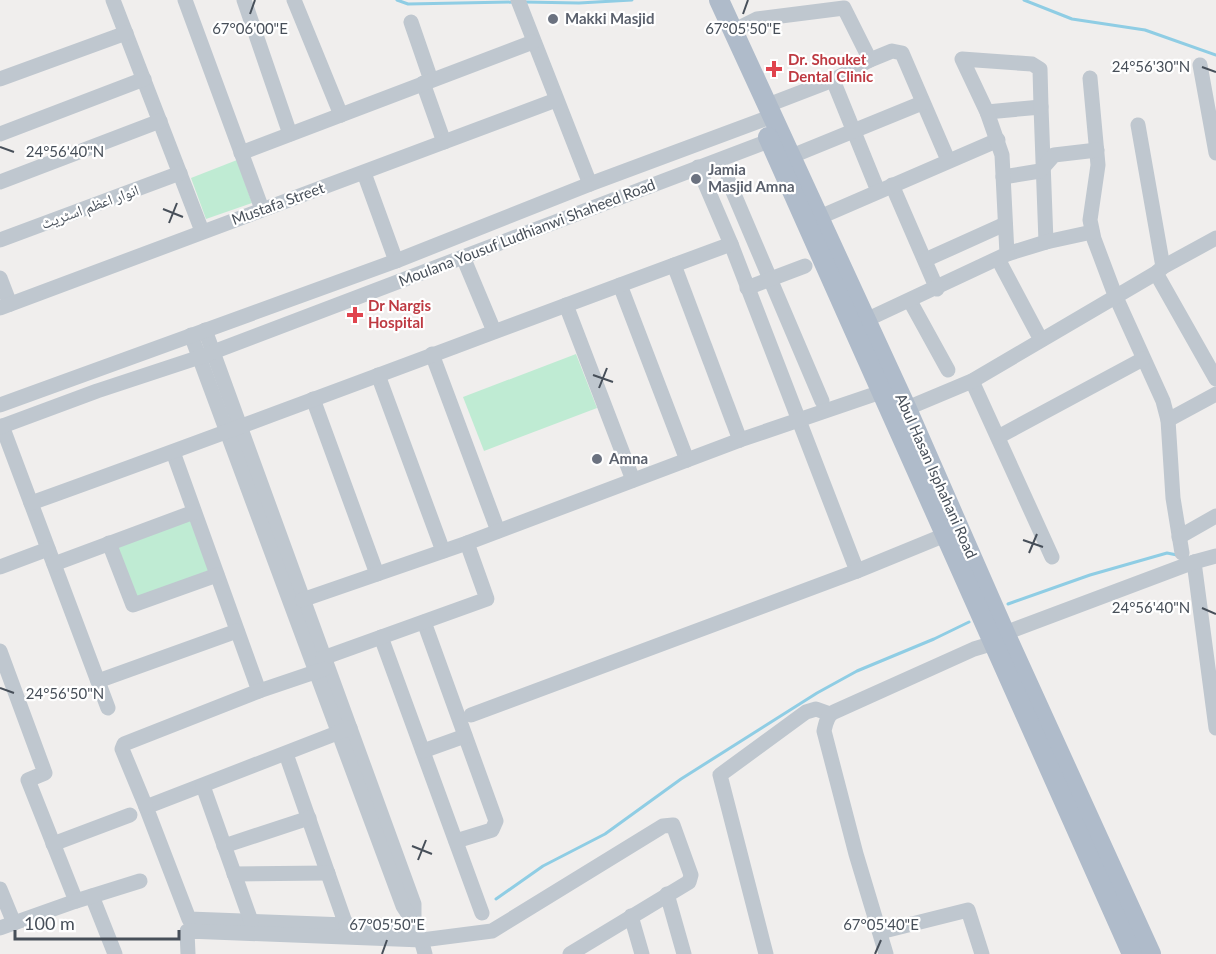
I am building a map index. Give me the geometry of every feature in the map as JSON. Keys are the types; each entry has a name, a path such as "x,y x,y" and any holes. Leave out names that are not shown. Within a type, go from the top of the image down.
{"main road":[{"name":"Abul Hasan Isphahani Road","path":"707,0 728,30"},
{"name":"Abul Hasan Isphahani Road","path":"719,0 728,30 767,114 881,392 899,412 999,638 1132,954"},
{"name":"Abul Hasan Isphahani Road","path":"776,139 792,156 866,320 945,535 999,638 1151,954"}],"street":[{"path":"113,0 202,231"},
{"path":"185,0 262,209"},
{"path":"244,0 290,134"},
{"path":"294,0 341,115"},
{"path":"518,0 590,184"},
{"path":"728,30 757,19 844,8 870,60"},
{"path":"411,22 444,142"},
{"path":"0,79 126,33"},
{"path":"241,153 533,42"},
{"name":"Moulana Yousuf Ludhianwi Shaheed Road","path":"0,405 396,261 767,114 870,60 892,51 902,53 922,103"},
{"path":"1041,339 1003,256 1005,224 1002,155 987,112 961,61 963,58 1032,64 1040,69 1046,242"},
{"path":"1200,65 1216,153"},
{"path":"1090,78 1098,165 1090,220 1092,232 1115,295 1163,401 1168,420 1173,498 1185,550 1216,728"},
{"path":"0,134 144,79"},
{"path":"833,80 854,131 926,260 937,289"},
{"name":"Mustafa Street","path":"5,306 556,100"},
{"path":"792,156 922,103 948,160"},
{"path":"987,112 1041,106"},
{"path":"0,182 160,122"},
{"path":"1138,125 1159,270 1216,379"},
{"name":"Moulana Yousuf Ludhianwi Shaheed Road","path":"1,426 97,391 207,355 776,139"},
{"path":"820,217 998,140"},
{"path":"1003,177 1040,171 1054,155 1097,150"},
{"path":"698,167 731,244 857,571"},
{"name":"انوار اعظم اسٹریٹ","path":"0,240 180,173"},
{"path":"364,173 396,261"},
{"path":"728,180 822,401"},
{"path":"926,260 1005,224"},
{"path":"866,320 937,289 1003,256 1046,242 1092,232"},
{"path":"899,412 972,381 1115,295 1216,238"},
{"path":"31,503 731,244"},
{"path":"463,257 494,331"},
{"path":"674,265 740,440"},
{"path":"747,288 804,266"},
{"path":"0,278 5,306"},
{"path":"620,285 687,460"},
{"path":"910,301 948,370"},
{"path":"566,305 633,480"},
{"path":"198,333 322,666 403,906 420,936"},
{"path":"432,354 498,531"},
{"path":"998,437 1143,359"},
{"path":"378,375 443,551"},
{"path":"972,381 1053,557"},
{"path":"302,600 467,543 740,440 881,392"},
{"path":"1168,420 1216,394"},
{"path":"313,399 377,574"},
{"path":"1,426 108,708"},
{"path":"234,429 302,600 322,666"},
{"path":"173,452 259,691"},
{"path":"54,564 194,512"},
{"path":"766,954 720,775 806,712 816,709 830,714 999,638 1185,550 1216,516"},
{"path":"471,714 857,571 945,535"},
{"path":"109,543 133,605 217,575"},
{"path":"420,936 346,925 189,919 122,749 123,746 322,666 381,637 487,599 467,543"},
{"path":"0,567 48,549"},
{"path":"1185,550 1216,556"},
{"path":"424,622 496,821 492,830 456,841"},
{"path":"98,681 237,631"},
{"path":"381,637 482,913"},
{"path":"0,651 45,773 28,780 76,901"},
{"path":"830,714 824,731 856,854 886,954"},
{"path":"146,807 344,731"},
{"path":"423,751 465,736"},
{"path":"286,754 346,925"},
{"path":"203,786 252,921"},
{"path":"53,844 130,815"},
{"path":"224,846 309,818"},
{"path":"188,954 187,931 420,936 492,931 669,824 673,825 691,878 689,882 570,954"},
{"path":"234,874 328,873"},
{"path":"0,889 7,925 140,881"},
{"path":"667,894 684,954"},
{"path":"92,896 115,954"},
{"path":"880,933 968,910 982,954"},
{"path":"631,916 642,954"}],"green space":[{"path":"237,160 252,203 206,219 191,178"},
{"path":"576,354 597,408 484,451 463,397"},
{"path":"190,518 210,570 137,598 117,546"}],"waterway":[{"path":"397,0 408,4 515,2"},
{"path":"524,2 579,3 632,0"},
{"path":"1024,0 1072,19 1145,30 1216,55"},
{"path":"1008,604 1090,575 1167,553 1177,555"},
{"path":"496,899 543,866 605,834 681,779 817,693 857,671 969,622"}],"place":[{"name":"Makki Masjid","path":"553,19"},
{"name":"Dr. Shouket Dental Clinic","path":"774,69"},
{"name":"Jamia Masjid Amna","path":"696,179"},
{"name":"Dr Nargis Hospital","path":"355,315"},
{"name":"Amna","path":"597,459"}]}
